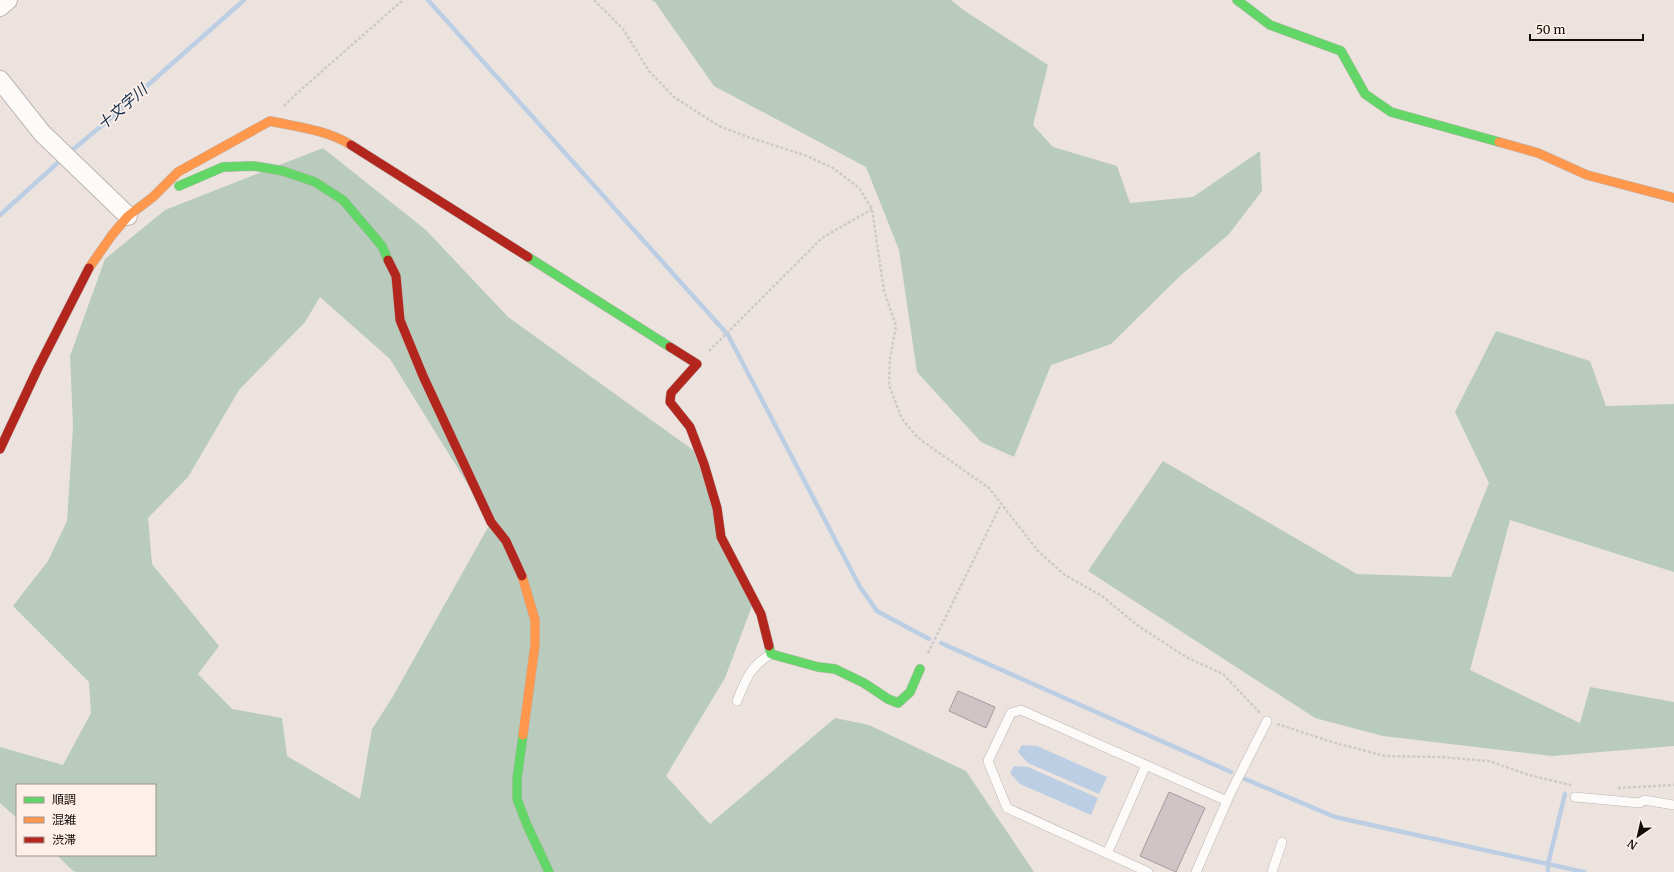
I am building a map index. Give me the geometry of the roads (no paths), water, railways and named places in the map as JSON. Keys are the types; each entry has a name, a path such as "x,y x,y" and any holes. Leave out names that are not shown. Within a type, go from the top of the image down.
{"street":[{"path":"0,8 8,0"},
{"path":"1237,0 1270,25 1341,51 1365,94 1390,112 1450,127 1538,153 1588,175 1674,198"},
{"path":"0,80 42,133 128,216"},
{"path":"0,449 38,368 86,272 112,235 128,216 153,197 178,172 270,121 320,131 342,139 697,364 672,393 670,402 690,427 704,464 717,508 721,537 761,614 771,654 818,667 835,669 864,682 888,699 898,703 910,692 920,669"},
{"path":"153,197 222,167 254,166 283,171 315,182 343,200 382,246 396,276 400,320 423,376 491,522 506,541 523,578 535,620 535,645 517,779 517,799 527,825 550,872"}],"lane":[{"path":"737,701 747,677 757,663 771,654"},
{"path":"1148,872 1007,808 988,761 1012,713 1021,710 1227,800"},
{"path":"1196,872 1227,800 1267,721"},
{"path":"1108,854 1146,765"},
{"path":"1575,797 1640,803 1644,800 1674,805"},
{"path":"1272,872 1282,842"}],"water":[{"path":"1022,745 1037,746 1107,777 1099,794 1028,763 1018,752"},
{"path":"1014,766 1028,767 1098,798 1091,815 1020,784 1010,773"}],"waterway":[{"name":"十文字川","path":"69,153 244,0"},
{"path":"428,0 728,335 860,587 877,611 929,639"},
{"name":"十文字川","path":"0,215 63,158"},
{"path":"941,643 1231,772"},
{"path":"1245,779 1335,817 1584,872"},
{"path":"1548,872 1548,864 1565,794"}]}
